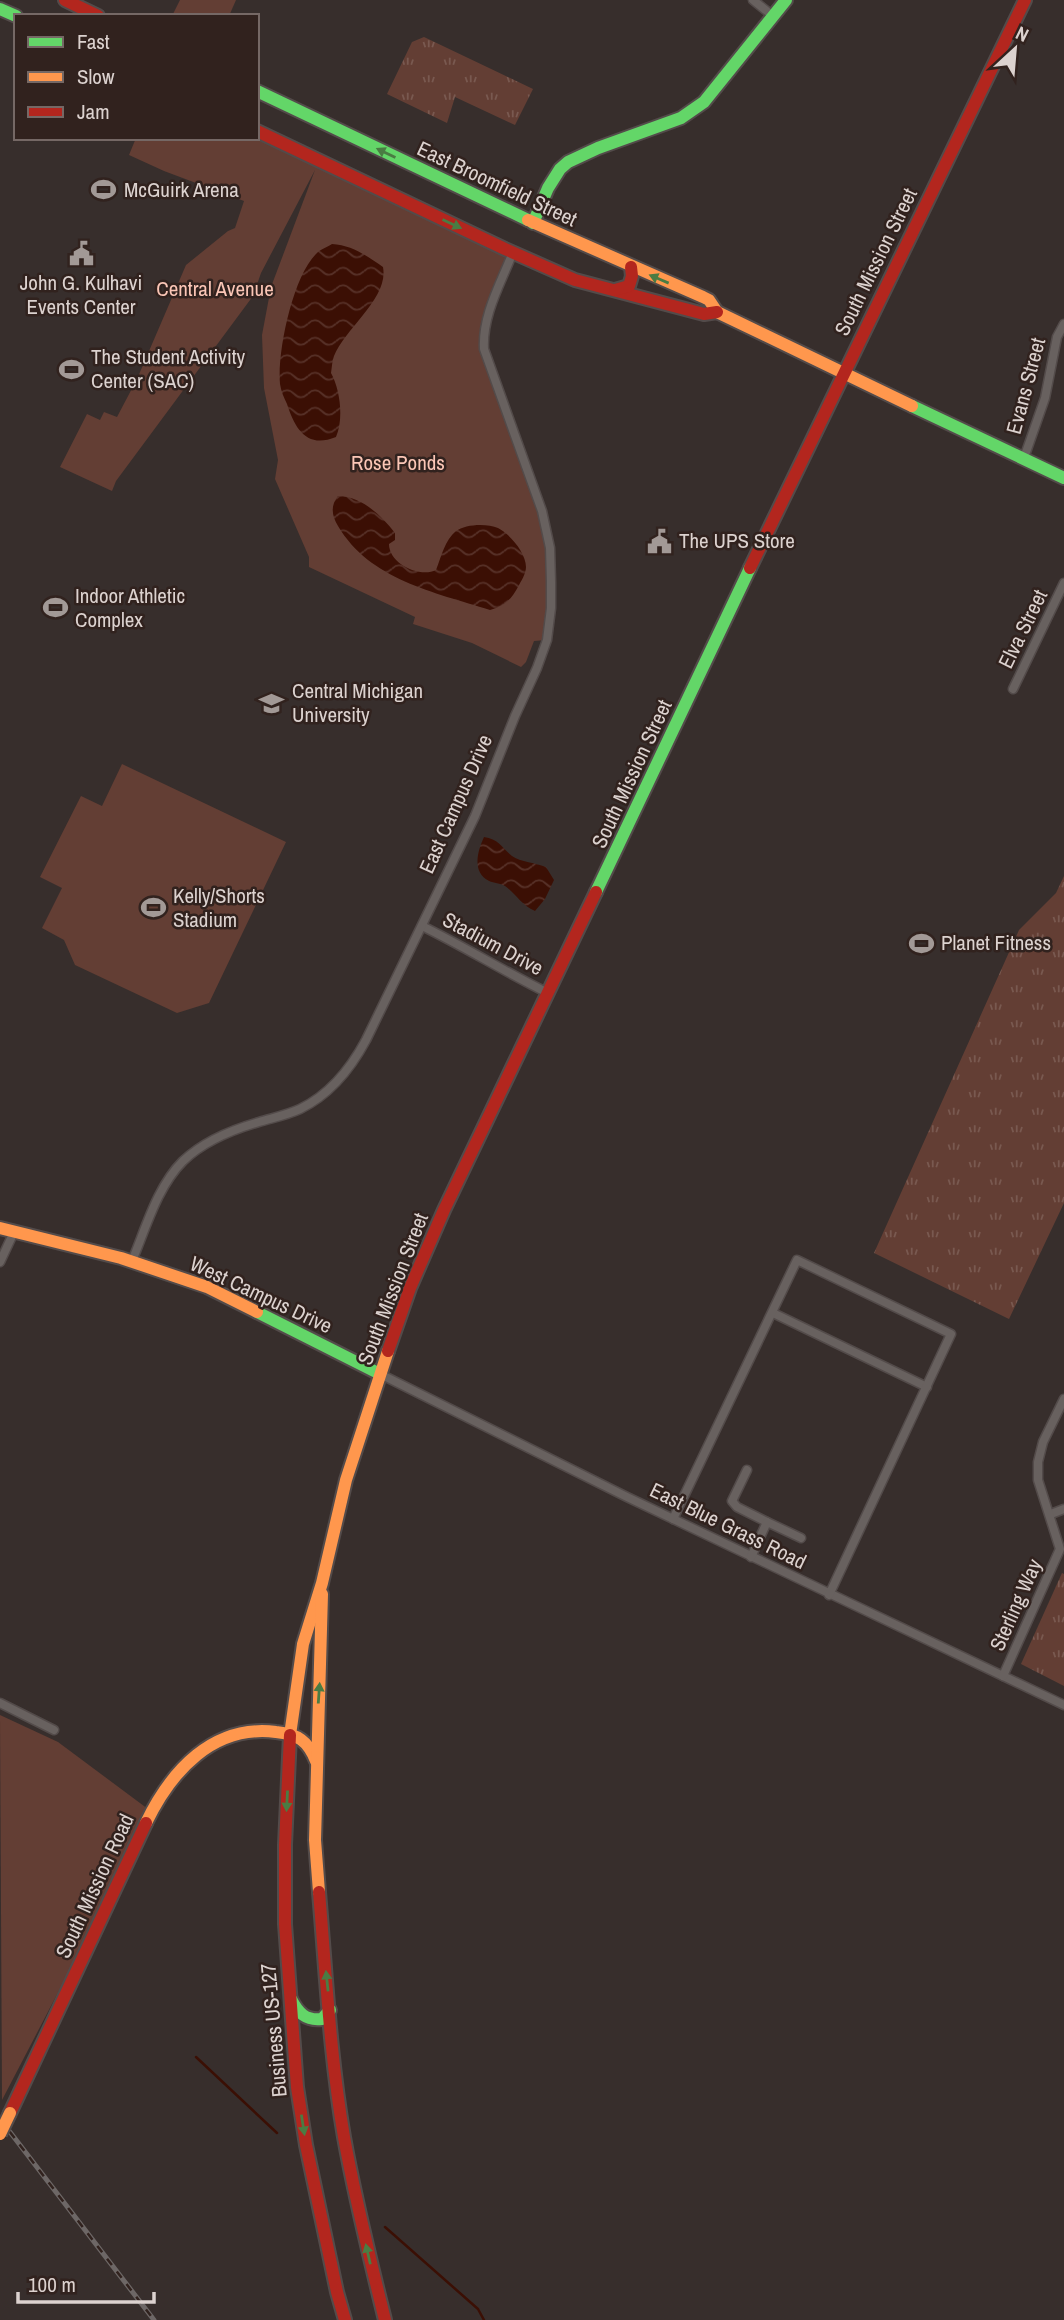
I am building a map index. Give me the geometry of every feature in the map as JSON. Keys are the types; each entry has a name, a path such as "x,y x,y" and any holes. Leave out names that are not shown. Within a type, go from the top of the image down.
{"main road":[{"path":"65,0 94,14"},
{"path":"533,223 555,177 566,163 582,154 692,112 710,95 786,0"},
{"name":"South Mission Street","path":"290,1733 303,1644 322,1583 346,1480 410,1288 439,1221 844,372 1025,0"},
{"name":"East Broomfield Street","path":"259,92 533,223 709,300 717,312 1064,478"},
{"name":"East Broomfield Street","path":"259,132 513,253 575,279 704,314 717,312"},
{"path":"611,290 629,286 632,281 631,267"},
{"name":"West Campus Drive","path":"0,1228 132,1261 223,1294 380,1374"},
{"name":"South Mission Street","path":"316,1761 322,1583"},
{"name":"South Mission Road","path":"0,2134 157,1800 173,1775 205,1747 233,1734 264,1731 290,1733"},
{"path":"290,1733 307,1741 316,1761 315,1840 334,2066 358,2210 385,2320"},
{"name":"Business US-127","path":"290,1733 285,1924 297,2087 306,2145 345,2320"},
{"path":"289,1996 295,2008 311,2020 322,2019 330,2010"}],"street":[{"path":"752,0 773,16"},
{"name":"East Campus Drive","path":"132,1261 168,1180 192,1153 233,1130 300,1108 321,1095 347,1070 366,1040 475,816 547,640 550,619 550,548 542,511 484,349 490,309 513,253"},
{"name":"Evans Street","path":"1024,458 1045,398 1057,337 1064,324"},
{"name":"Elva Street","path":"1013,689 1064,583"},
{"name":"Stadium Drive","path":"422,926 464,947 502,971 548,993"},
{"path":"0,1262 14,1232"},
{"path":"673,1519 797,1260 939,1328 951,1334 829,1595"},
{"path":"773,1312 927,1387"},
{"name":"East Blue Grass Road","path":"380,1374 829,1595 1064,1705"},
{"name":"Sterling Way","path":"1003,1676 1062,1548 1038,1479 1038,1462 1043,1442 1064,1399"},
{"path":"747,1470 732,1501 737,1507 801,1538"},
{"path":"1051,1514 1064,1509"},
{"path":"751,1556 767,1522"},
{"path":"0,1703 54,1730"}],"green space":[{"path":"180,0 236,0 230,14 173,14"},
{"path":"424,37 533,89 515,125 455,97 447,123 387,94 412,42"},
{"name":"Rose Ponds","path":"259,132 513,252 483,338 535,493 550,548 547,640 534,641 526,662 521,667 472,643 413,624 415,617 309,567 309,557 275,479 278,460 264,388 262,335 271,287 315,170 261,273 253,296 116,481 112,491 60,467 87,414 100,420 104,412 117,417 137,379 186,265 235,228 244,201 129,155 135,140 259,140"},
{"name":"Kelly/Shorts Stadium","path":"122,764 286,842 209,1003 177,1013 75,965 64,940 42,928 62,888 40,877 81,796 102,806"},
{"path":"1064,876 1064,1203 1009,1319 874,1253 1019,930 1056,893"},
{"path":"1062,1573 1064,1574 1064,1686 1021,1664"},
{"path":"0,1715 58,1742 152,1812 2,2100"}],"water":[{"path":"332,244 353,249 383,267 383,279 373,301 334,356 331,373 340,404 340,422 336,437 317,440 304,434 294,421 280,384 281,353 288,314 301,277 318,252"},
{"path":"338,496 355,499 383,520 395,533 395,540 389,544 390,551 406,568 422,572 436,570 446,544 456,531 482,525 498,528 512,539 525,562 524,575 510,599 490,610 405,582 385,572 351,544 333,515"},
{"path":"484,837 497,842 515,858 546,867 554,880 545,899 535,911 505,886 483,877 478,867 478,854"}],"waterway":[{"path":"196,2057 277,2133"},
{"path":"385,2227 478,2309 484,2320"}],"railway":[{"path":"0,2119 154,2320"}],"traffic: fast":[{"path":"533,223 548,188 560,169 568,162 598,148 681,118 704,102 786,0"},
{"path":"0,9 14,15"},
{"path":"259,92 528,220"},
{"path":"912,406 1064,478"},
{"path":"596,892 750,568"},
{"path":"257,1312 380,1374"},
{"path":"291,1999 300,2012 311,2019 322,2019 330,2010"}],"traffic: slow":[{"path":"528,220 703,297 709,300 717,312 912,406"},
{"path":"0,1228 121,1258 207,1287 257,1312"},
{"path":"290,1735 303,1644 322,1583 346,1480 388,1351"},
{"path":"319,1892 315,1840 322,1594"},
{"path":"146,1823 156,1804 182,1769 197,1755 233,1736 253,1731 290,1735 306,1744 316,1761"},
{"path":"0,2134 10,2113"}],"traffic: jam":[{"path":"65,0 94,14"},
{"path":"750,568 1025,0"},
{"path":"259,132 575,280 704,314 717,312"},
{"path":"615,290 629,286 631,267"},
{"path":"388,1351 410,1288 444,1210 596,892"},
{"path":"290,1735 285,1924 297,2087 306,2145 345,2320"},
{"path":"10,2113 146,1823"},
{"path":"319,1892 339,2107 353,2183 385,2320"}],"place":[{"name":"McGuirk Arena","path":"104,190"},
{"name":"John G. Kulhavi Events Center","path":"81,254"},
{"name":"The Student Activity Center (SAC)","path":"71,369"},
{"name":"The UPS Store","path":"659,541"},
{"name":"Indoor Athletic Complex","path":"55,608"},
{"name":"Central Michigan University","path":"272,703"},
{"name":"Kelly/Shorts Stadium","path":"153,908"},
{"name":"Planet Fitness","path":"921,943"}],"park label":[{"name":"Central Avenue","path":"215,289"}]}
